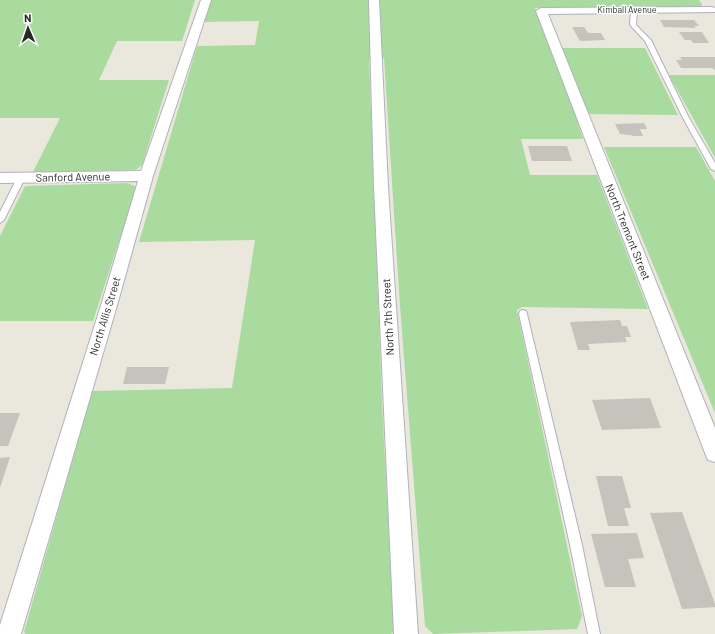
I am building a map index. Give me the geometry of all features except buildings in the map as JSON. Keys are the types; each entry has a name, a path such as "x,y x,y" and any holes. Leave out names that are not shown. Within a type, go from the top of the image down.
{"street":[{"name":"North Allis Street","path":"9,634 110,302 146,176 206,0"},
{"name":"North 7th Street","path":"374,0 381,195 406,634"},
{"path":"705,0 713,12"},
{"name":"Kimball Avenue","path":"541,11 634,10 713,12"},
{"name":"North Tremont Street","path":"541,11 715,453"},
{"name":"Sanford Avenue","path":"0,178 146,176"}],"lane":[{"path":"634,10 633,25 648,40 686,118 715,169"},
{"path":"0,220 21,178"},
{"path":"523,314 576,545 594,634"}],"green space":[{"path":"0,0 195,0 182,41 117,41 99,80 169,80 142,165 136,170 33,172 60,118 0,118"},
{"path":"210,0 699,0 702,4 701,7 694,8 535,8 551,48 645,48 678,115 575,114 583,139 521,139 530,175 597,175 648,309 522,307 517,310 582,616 577,629 433,634 425,626 400,306 384,58 369,59 382,403 394,632 391,634 25,634 24,632 92,391 232,388 255,240 139,242 197,46 255,45 259,21 204,22"},
{"path":"669,75 715,75 715,158"},
{"path":"604,147 696,147 715,181 715,413"},
{"path":"127,183 135,186 135,192 93,321 0,321 0,236 25,186"}]}
